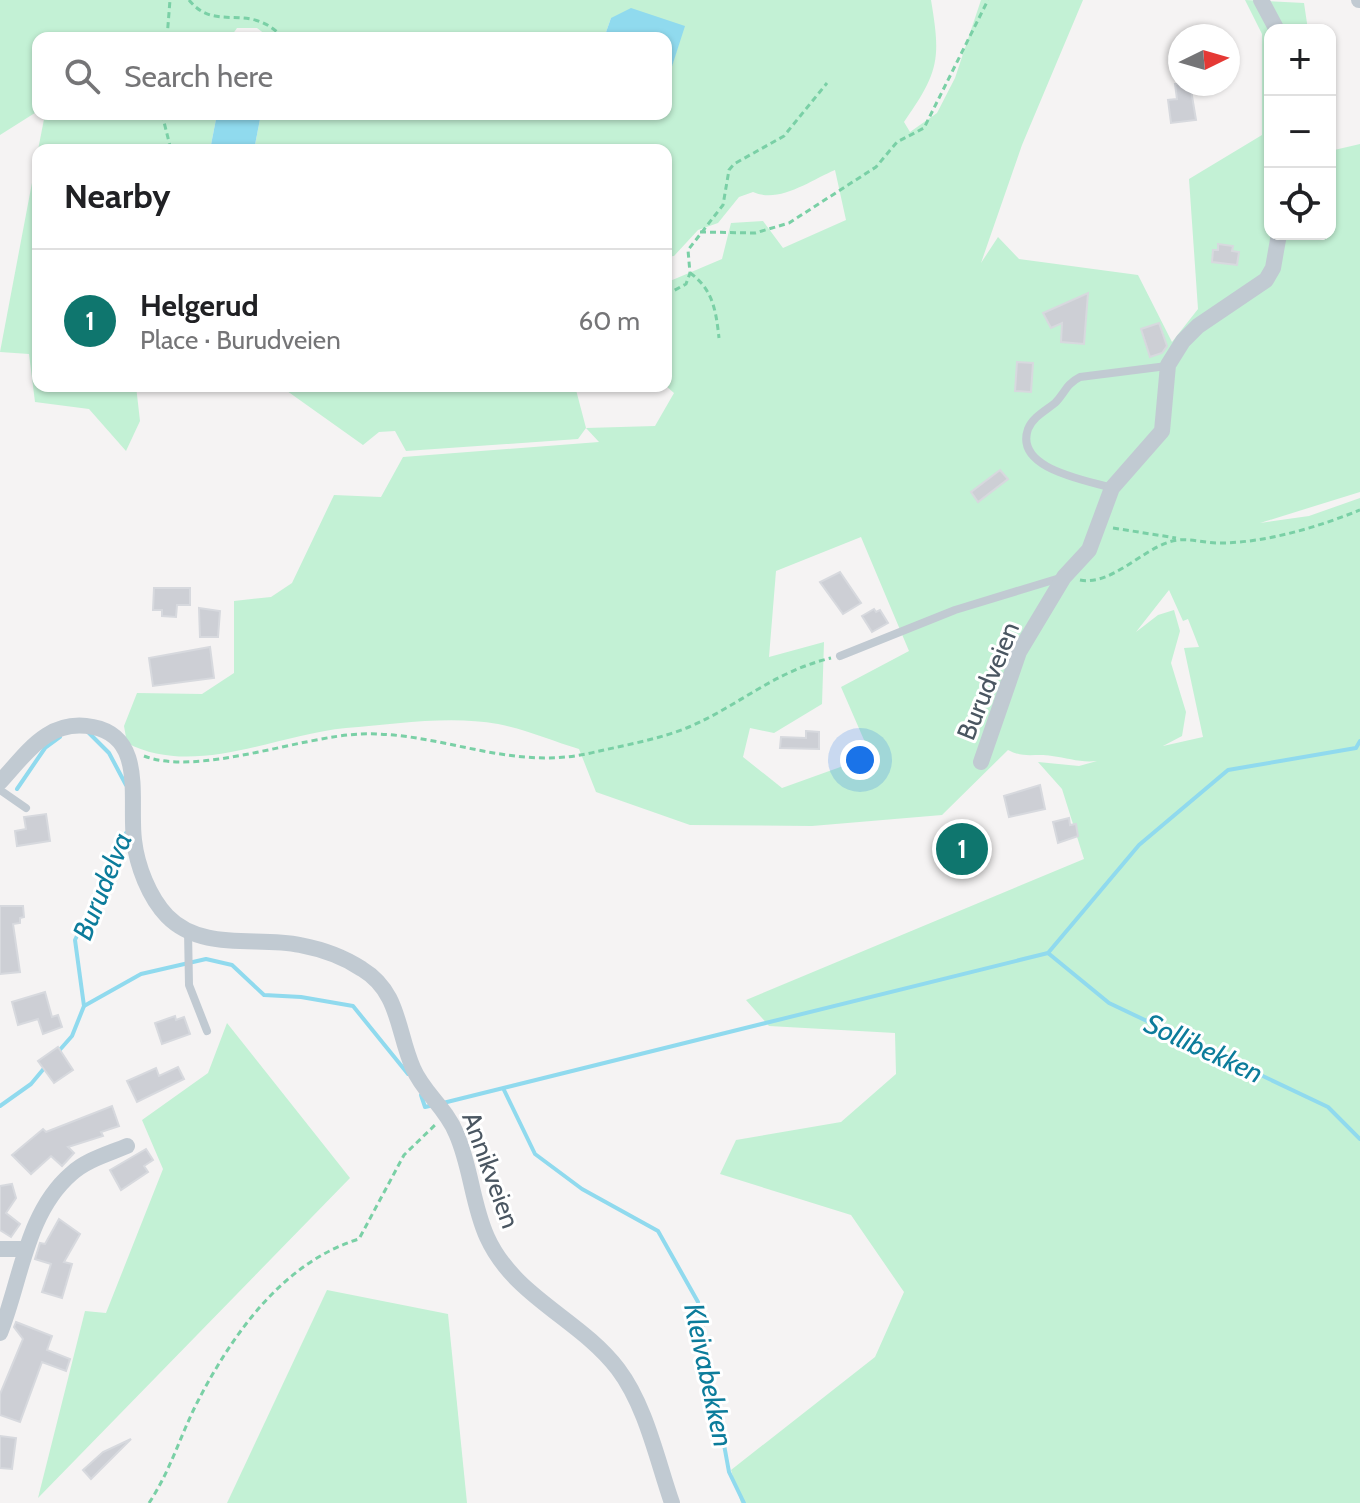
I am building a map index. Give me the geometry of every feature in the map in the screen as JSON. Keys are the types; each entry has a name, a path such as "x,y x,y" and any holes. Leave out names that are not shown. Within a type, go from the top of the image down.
{"street":[{"path":"1261,0 1274,24"},
{"path":"1168,365 1198,326 1266,280 1273,268 1278,240"},
{"name":"Burudveien","path":"981,762 1019,652 1064,577 1089,550 1112,488 1162,431 1168,365"},
{"path":"5,792 36,741 63,728 93,727 111,732 126,749"},
{"name":"Annikveien","path":"126,749 131,768 134,839 144,877 165,914 188,931 222,940 298,944 331,954 363,969 383,987 395,1007 413,1070 447,1114 465,1157 484,1228 499,1258 529,1292 603,1352 619,1370 634,1397 672,1503"},
{"path":"0,1333 25,1249 50,1199 70,1174 127,1146"},
{"path":"0,1249 25,1249"}],"lane":[{"path":"1112,488 1035,459 1026,442 1028,427 1058,400 1069,382 1080,377 1168,365"},
{"name":"Burudveien","path":"840,656 910,627 1064,577"},
{"path":"5,792 26,808"},
{"path":"188,931 187,972 192,997 207,1031"}],"path":[{"path":"167,32 170,0"},
{"path":"189,0 207,16 254,17 276,32"},
{"path":"700,232 755,233 789,223 876,167 897,142 924,128 988,0"},
{"path":"672,292 686,284 690,273 688,250 723,205 729,170 734,164 784,136 827,83"},
{"path":"164,120 170,144"},
{"path":"690,273 701,281 712,297 719,338"},
{"path":"1097,526 1222,543 1251,540 1328,523 1360,510"},
{"path":"1064,577 1087,582 1181,539"},
{"path":"126,749 150,759 185,762 361,734 440,743 513,759 591,754 687,728 756,687 810,663 840,656"},
{"path":"149,1503 175,1458 199,1399 244,1328 281,1282 341,1245 359,1239 404,1155 447,1114"}],"green space":[{"path":"0,0 931,0 936,37 934,64 931,77 904,122 910,132 937,113 955,78 981,0 1083,0 1022,145 981,263 998,237 1019,259 1138,275 1172,342 1198,309 1189,179 1262,135 1262,34 1245,0 1304,3 1307,24 1264,24 1264,240 1336,240 1336,150 1360,144 1360,492 1260,523 1309,516 1360,498 1360,1503 741,1503 731,1470 875,1357 904,1292 851,1215 720,1174 736,1140 841,1122 896,1074 895,1033 769,1026 746,1000 1084,859 1062,789 1038,762 1079,766 1097,761 1025,755 1008,750 942,815 812,826 690,825 596,792 579,749 529,732 480,721 442,720 346,728 207,755 153,753 127,743 124,726 137,693 202,694 234,673 234,601 271,597 292,583 334,495 381,497 403,457 599,442 586,428 655,426 674,393 672,280 722,259 731,223 763,221 783,248 846,220 835,170 784,193 763,195 753,192 739,197 718,223 698,230 672,256 672,144 255,144 260,120 672,120 672,65 684,26 611,18 606,32 262,32 257,28 237,28 234,32 32,32 32,115 0,135","holes":["861,537 909,651 841,687 871,756 782,788 743,757 750,728 774,733 822,704 824,642 769,657 776,571","1169,590 1183,621 1188,619 1199,647 1184,648 1203,737 1163,746 1182,736 1186,712 1171,663 1180,631 1174,610 1158,615 1136,632"]},
{"path":"44,120 216,120 211,144 39,144"},
{"path":"32,183 32,378 29,354 0,352"},
{"path":"34,392 137,392 140,421 126,451 89,409 35,402"},
{"path":"288,392 577,392 586,428 578,439 406,451 395,431 379,432 363,445"},
{"path":"227,1023 350,1178 38,1498 85,1311 106,1313 163,1169 142,1120 208,1073"},
{"path":"327,1290 448,1314 467,1503 227,1503"}],"water":[{"path":"631,8 685,26 672,66 672,32 606,32 611,18"},
{"path":"216,120 260,120 255,144 211,144"}],"building":[{"path":"1177,96 1192,96 1196,120 1171,123 1168,100 1177,99"},
{"path":"1218,244 1233,246 1232,251 1239,252 1237,265 1212,262 1213,250 1218,250"},
{"path":"1088,293 1084,344 1061,342 1062,323 1051,328 1043,313"},
{"path":"1159,323 1167,346 1162,353 1150,357 1141,329"},
{"path":"1017,362 1033,363 1031,392 1015,391"},
{"path":"1000,470 1008,479 978,502 971,492"},
{"path":"840,572 861,603 843,614 820,582"},
{"path":"154,588 190,588 190,605 177,605 176,617 162,616 162,610 153,610"},
{"path":"199,608 220,611 218,637 200,637"},
{"path":"874,609 876,612 880,610 888,623 872,632 862,616"},
{"path":"210,647 214,678 153,686 149,658"},
{"path":"806,731 819,732 819,749 780,748 781,737 806,738"},
{"path":"1040,785 1045,809 1009,817 1004,796"},
{"path":"46,814 50,841 17,846 15,831 26,829 24,817"},
{"path":"1069,818 1070,825 1076,824 1078,836 1058,843 1053,822"},
{"path":"0,906 23,906 24,917 20,918 20,923 13,924 20,972 0,974"},
{"path":"45,992 52,1017 58,1015 62,1027 43,1034 38,1019 18,1025 12,1002"},
{"path":"175,1016 176,1020 184,1017 190,1034 162,1044 155,1023"},
{"path":"58,1047 73,1070 54,1083 38,1061"},
{"path":"178,1067 184,1079 137,1102 127,1081 156,1068 159,1076"},
{"path":"112,1106 119,1126 101,1132 103,1136 68,1147 74,1153 62,1166 51,1156 31,1174 12,1155 43,1129 46,1132"},
{"path":"146,1149 153,1160 144,1166 148,1172 121,1190 110,1170"},
{"path":"12,1184 16,1198 6,1213 20,1224 11,1237 0,1230 0,1186"},
{"path":"59,1219 80,1234 64,1262 72,1264 62,1298 42,1292 51,1264 35,1259 40,1243 45,1244"},
{"path":"16,1322 52,1336 47,1350 70,1359 66,1371 42,1362 20,1422 0,1415 0,1394 23,1339 14,1327"},
{"path":"0,1436 16,1438 12,1469 0,1468"},
{"path":"131,1439 91,1479 83,1470 103,1452"}],"waterway":[{"name":"Burudelva","path":"88,732 109,753 126,785"},
{"name":"Burudelva","path":"17,789 45,748 60,737"},
{"path":"443,1103 1048,953 1139,845 1228,770 1356,748 1360,741"},
{"name":"Burudelva","path":"84,1006 75,940 126,833"},
{"name":"Sollibekken","path":"1048,953 1109,1003 1328,1107 1360,1139"},
{"path":"57,1053 72,1036 84,1006 141,974 206,959 232,965 264,995 301,997 353,1006 408,1074"},
{"path":"0,1106 31,1084 46,1066"},
{"name":"Kleivabekken","path":"504,1090 535,1154 582,1189 658,1231 698,1302 729,1472 744,1503"},
{"path":"421,1095 425,1107 434,1105"}],"place":[{"name":"Helgerud","path":"962,849"}]}
